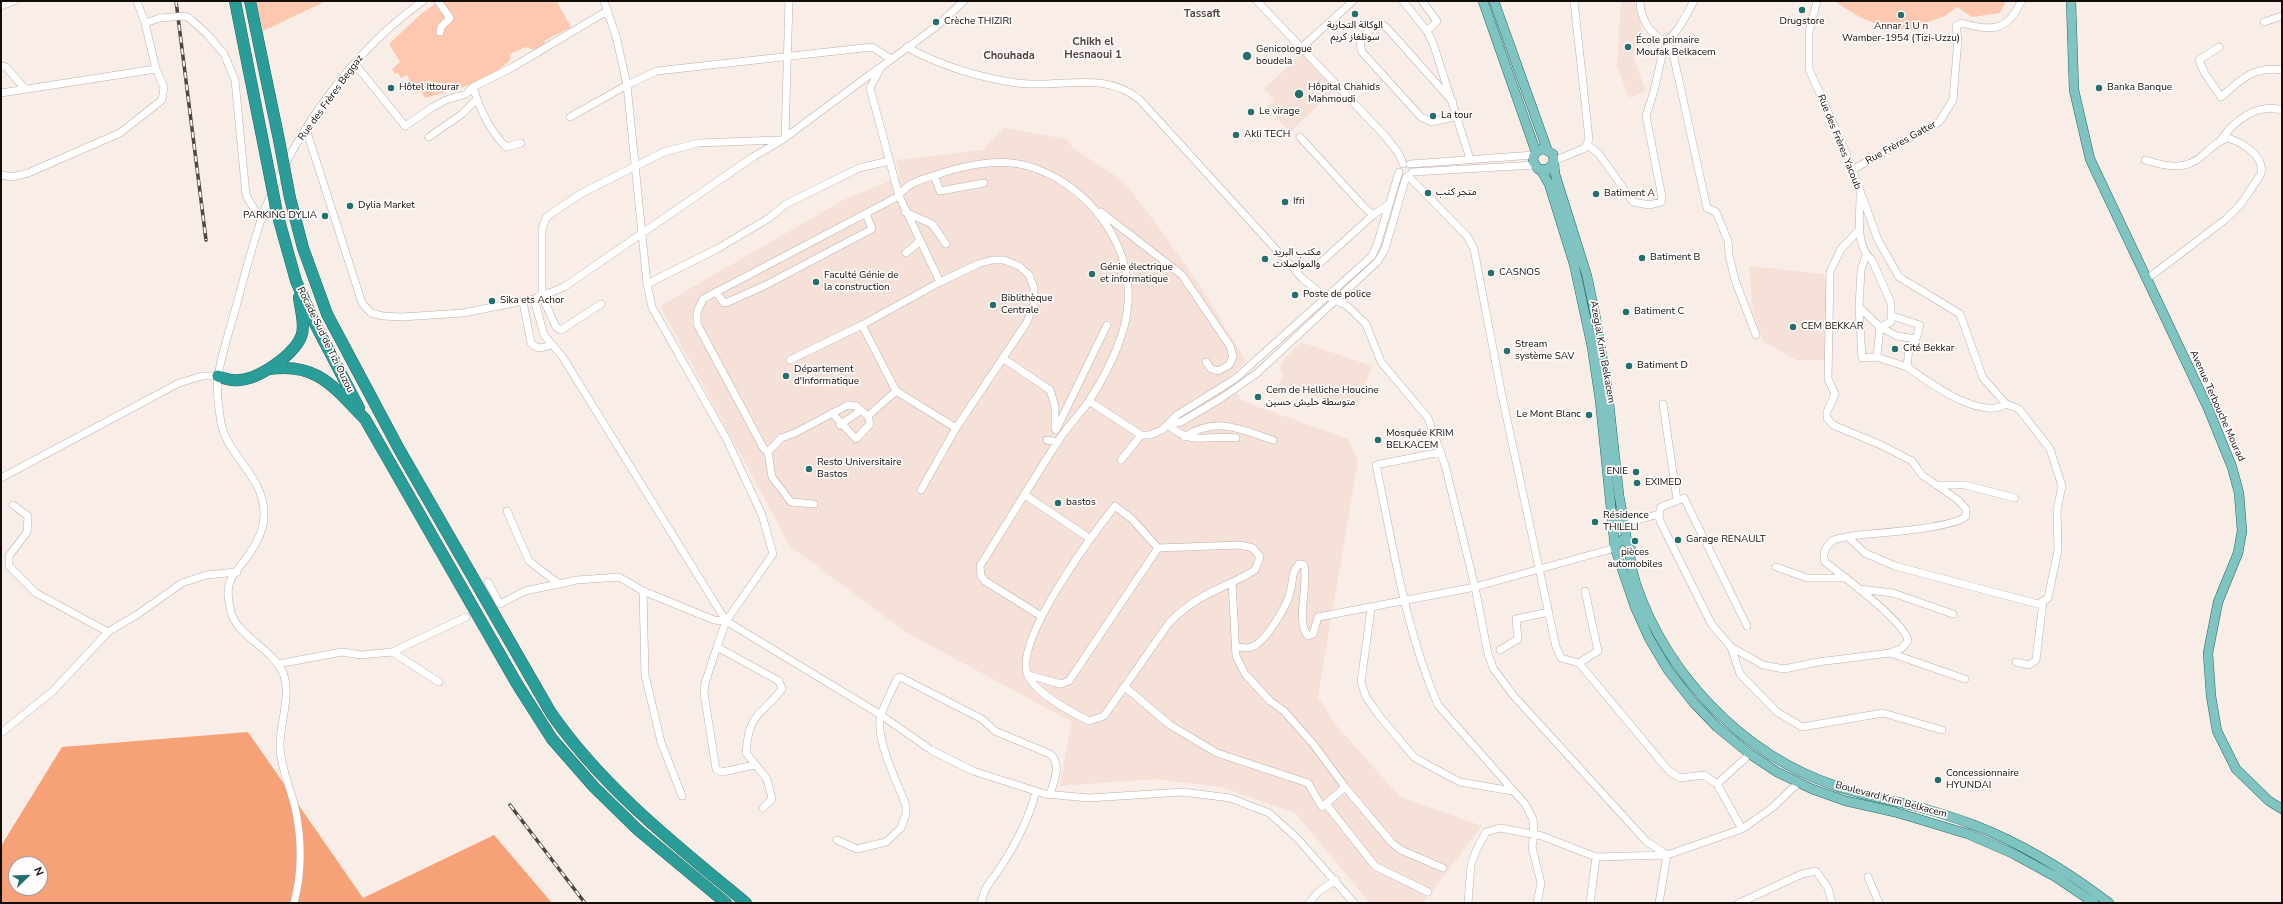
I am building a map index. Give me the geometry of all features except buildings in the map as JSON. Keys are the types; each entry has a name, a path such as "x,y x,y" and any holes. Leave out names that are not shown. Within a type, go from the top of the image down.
{"highway":[{"name":"Rocade Sud de Tizi Ouzou","path":"235,1 277,213 296,281 329,353 365,419"},
{"path":"250,1 290,198 311,275 327,314 399,450 530,679 568,737 616,790 746,903"},
{"path":"269,369 296,345 302,334 303,323 296,281"},
{"path":"218,376 240,380 269,369 285,367 318,375 333,386 365,419 505,663 552,739 594,787 638,830 726,903"}],"main road":[{"path":"1483,1 1535,153 1538,167 1548,169 1554,162"},
{"path":"1494,1 1547,149 1553,154 1587,276 1607,385 1623,524 1627,541 1630,545 1637,585 1658,634 1676,663 1701,695 1722,717 1748,739 1777,758 1835,786 1909,804 1972,825 2011,841 2082,882 2108,903"},
{"name":"Avenue Terbouche Mourad","path":"2071,1 2074,90 2090,159 2208,408 2232,467 2239,493 2242,531 2238,553 2218,602 2208,653 2211,696 2218,731 2236,769 2269,801 2282,810"},
{"path":"1535,153 1541,149 1547,149"},
{"name":"Azeglal Krim Belkacem","path":"1538,167 1549,184 1574,264 1590,340 1600,400 1616,549"},
{"path":"1627,541 1619,540 1616,549 1624,555 1630,551"},
{"name":"Boulevard Krim Belkacem","path":"1616,549 1623,577 1635,607 1649,638 1668,670 1712,722 1750,754 1777,772 1846,801 1895,812 1968,834 2014,854 2056,877 2094,903"}],"street":[{"path":"1,6 14,1"},
{"path":"1,175 12,177 28,173 120,133 162,100 164,86 156,68 145,23 137,1"},
{"name":"Rue des Frères Beggaz","path":"278,664 240,627 232,616 228,598 229,582 260,537 264,517 262,494 251,473 227,444 222,431 218,376 251,251 261,221 278,181 306,129 355,64 384,32 423,1"},
{"path":"438,1 450,18 441,27 440,32"},
{"path":"604,1 616,36 627,86 643,232 647,284 652,307 727,440 762,515 773,548 770,558 726,621 705,683 704,693 716,769 722,772 755,764"},
{"path":"784,139 789,1"},
{"path":"306,129 362,303 371,313 383,316 402,317 463,313 523,302 564,287 753,157 784,139 937,26 964,1"},
{"path":"1257,1 1386,137 1399,154 1408,171 1467,236 1474,249 1504,404 1549,612 1561,658 1579,663 1668,771 1680,778 1704,775 1717,784 1742,829"},
{"path":"1302,47 1354,1"},
{"path":"1403,1 1428,31 1458,116 1470,158"},
{"path":"1422,1 1437,21 1428,31"},
{"path":"1574,1 1588,126 1588,145"},
{"path":"1640,1 1642,16 1646,24 1672,49 1674,53 1707,208 1716,212 1728,241 1729,255 1735,280 1756,335"},
{"path":"1588,145 1599,154 1633,202 1649,205 1661,202 1662,197 1646,116 1654,91 1663,51 1694,1"},
{"name":"Rue des Frères Yacoub","path":"1817,1 1810,32 1809,69 1852,170 1878,240 1899,276 1960,314 1983,378 2006,404"},
{"name":"Rue Frères Gatter","path":"1852,170 1939,122 1953,100 1958,39 1956,26 1962,23 1983,30 2001,25 2014,16 2022,1"},
{"path":"355,64 405,126 440,104 466,94 473,87 513,67 607,11"},
{"path":"145,23 160,18 184,16 189,18 206,34 224,54 235,80 246,195 261,221"},
{"path":"2264,22 2282,16"},
{"path":"1453,102 1383,25 1374,27 1361,39 1359,46 1362,52 1416,114 1432,122 1458,116"},
{"path":"570,117 658,71 786,58 872,47 891,59"},
{"path":"907,47 930,60 1001,80 1029,84 1072,81 1112,85 1128,91 1141,101 1303,279 1314,289 1353,310 1366,324 1381,362 1425,412 1441,452 1475,587 1488,654 1493,668 1501,680 1646,842 1667,855"},
{"path":"2219,47 2199,60 2204,72 2221,97 2252,72 2269,68 2282,70"},
{"path":"1,66 6,67 25,89"},
{"path":"881,67 870,88 889,161 905,212 940,282"},
{"path":"1,93 156,68"},
{"path":"473,87 494,135 506,147 522,143"},
{"path":"429,138 462,114 477,99"},
{"path":"2145,160 2165,166 2186,166 2197,161 2222,140 2234,124 2254,112 2269,107 2282,110"},
{"path":"1300,136 1373,215"},
{"path":"2147,278 2226,219 2241,204 2261,174 2261,163 2254,154 2233,140 2228,138 2222,140"},
{"path":"601,304 561,330 556,327 542,296 542,229 546,218 582,193 635,165 664,152 698,143 784,139"},
{"path":"1554,162 1578,152 1588,145"},
{"path":"1408,171 1470,158 1535,153"},
{"path":"647,284 717,249 769,218 786,204 859,168 889,161"},
{"path":"814,504 791,502 772,477 768,452 764,449 697,324 697,312 703,300 716,292 899,196 903,189 934,176 961,167 1005,163 1028,166 1070,186 1178,272 1190,286 1230,346 1233,357 1229,365 1218,371 1211,369 1206,362"},
{"path":"1089,401 1141,435 1150,435 1168,425 1178,415 1249,367 1326,295 1372,256 1378,245 1399,168 1408,171 1538,167"},
{"path":"1168,425 1182,422 1220,399 1256,374 1381,257 1408,171"},
{"path":"934,176 940,191 984,182"},
{"path":"1848,537 1865,553 1894,566 2038,604 2048,598 2058,550 2057,510 2062,486 2050,450 2019,409 2006,404 1999,409 1982,407 1958,400 1907,367 1877,357 1862,358 1859,307 1861,270 1866,255 1859,230 1860,193"},
{"path":"1041,616 985,581 981,576 980,566 1059,440 1089,401 1114,354 1125,322 1128,302 1126,282 1114,237 1089,202"},
{"path":"1319,264 1373,215 1388,205"},
{"path":"905,212 932,224 946,244"},
{"path":"716,292 724,303 728,302 795,270 872,229 866,214"},
{"path":"1747,626 1684,498 1661,507 1659,514 1712,625 1731,647 1763,665 1784,669 1818,662 1890,653 1906,645 1908,641 1906,632 1859,589 1825,562 1823,556 1825,549 1833,540 1962,521 1966,516 1966,508 1936,484 1922,475 1912,461 1881,445 1833,425 1826,418 1835,394 1828,379 1830,272 1842,250 1859,230"},
{"path":"906,253 920,241"},
{"path":"1866,255 1872,260 1891,303 1891,322 1880,327"},
{"path":"790,360 862,325 940,282 978,264 992,260 1004,260 1019,266 1028,275 1034,288 1034,304 1027,322 1004,359 956,428 921,490"},
{"path":"534,299 544,335 550,345 562,356 726,621"},
{"path":"523,302 531,343 535,347 541,349 550,345"},
{"path":"1859,307 1880,327 1897,336 1916,339"},
{"path":"1892,316 1920,325 1916,339 1909,348 1907,367"},
{"path":"862,325 896,391 956,428"},
{"path":"1056,430 1107,325"},
{"path":"1877,357 1880,327"},
{"path":"1004,359 1050,390 1055,406 1056,430 1059,440"},
{"path":"1,478 179,383 202,376 218,376"},
{"path":"868,416 896,391"},
{"path":"1663,404 1677,500"},
{"path":"768,452 781,438 795,433 832,413 848,405 856,406 860,411 868,416 870,424 856,439 840,425 832,413"},
{"path":"840,425 860,411"},
{"path":"1184,436 1198,428 1212,424 1237,428 1273,440"},
{"path":"1168,425 1184,436 1199,439 1218,436 1236,438"},
{"path":"1121,460 1141,435"},
{"path":"1047,440 1059,440"},
{"path":"1441,452 1376,465 1404,600 1431,689 1438,705 1525,804 1533,819 1534,834 1532,847 1541,883 1537,903"},
{"path":"1936,484 1965,486 2015,498"},
{"path":"1025,495 1089,538"},
{"path":"13,505 28,516 27,532 9,556 9,566 36,593 108,632"},
{"path":"1115,506 1132,519 1158,548 1240,545 1253,548 1260,557 1259,563 1255,570 1192,601 1169,622 1104,716 1090,720 1072,712 1041,691 1028,675 1026,664 1029,643 1041,616 1089,538 1115,506"},
{"path":"508,511 529,561 559,584"},
{"path":"1623,524 1659,514"},
{"path":"1028,675 1061,684 1070,681 1158,548"},
{"path":"1236,646 1246,649 1255,645 1269,631 1290,594 1294,569 1299,564 1304,565 1307,576 1302,626 1308,636 1313,634 1318,617 1370,609 1404,600 1475,587 1540,568 1616,549"},
{"path":"1776,567 1807,578 1846,578"},
{"path":"1,733 54,691 108,632 138,614 182,584 206,575 237,572"},
{"path":"488,582 500,604 525,591 577,580 619,577 643,591 714,620 726,621 881,715 931,750 973,771 1036,791 1089,798 1183,792 1230,798 1269,814 1297,838 1336,880 1354,903"},
{"path":"1232,582 1236,656 1245,674 1270,701 1284,711 1314,745 1345,786 1392,843 1401,850 1443,868"},
{"path":"1859,589 1893,594 1953,614"},
{"path":"643,591 644,675 661,742 682,796"},
{"path":"1579,663 1598,651 1585,591"},
{"path":"2016,662 2029,665 2036,660 2043,602"},
{"path":"1370,609 1361,682 1366,697 1381,718 1414,757 1428,765 1460,782 1512,791"},
{"path":"1500,650 1518,639 1516,619 1549,612"},
{"path":"294,903 300,881 301,862 296,813 280,750 286,692 284,676 278,664 342,652 361,655 392,652 466,617"},
{"path":"717,647 779,681 782,688 751,722 746,753 767,780 772,799 763,808"},
{"path":"1731,647 1740,674 1777,712 1802,727 1883,713 1942,730"},
{"path":"392,652 439,682"},
{"path":"1890,653 1965,679"},
{"path":"837,840 857,849 867,848 886,842 901,828 906,814 906,806 884,748 880,726 881,715 897,678 900,677 982,719 995,731 1050,754 1055,758 1057,766 1050,794"},
{"path":"1125,687 1170,725 1198,743 1216,752 1308,783 1322,807 1345,786"},
{"path":"1717,784 1750,754"},
{"path":"1468,903 1472,865 1476,851 1486,832 1500,828 1534,834 1596,857 1667,855 1742,829 1772,808 1799,782"},
{"path":"980,903 985,886 996,874 1030,814 1036,791"},
{"path":"1326,804 1375,866 1428,892"},
{"path":"1659,903 1667,855"},
{"path":"1590,903 1596,857"},
{"path":"1739,903 1802,874 1816,871 1828,888 1832,903"},
{"path":"1868,877 1880,903"},
{"path":"1309,903 1318,892 1336,880"}],"shaded area":[{"path":"256,1 326,1 263,31"},
{"path":"439,1 556,1 571,27 544,41 546,47 537,51 526,47 510,54 510,60 500,68 470,85 425,98 421,91 417,93 407,75 401,78 398,73 395,74 392,69 400,62 389,44 422,13"},
{"name":"École primaire Moufak Belkacem","path":"1621,1 1635,1 1643,34 1634,59 1646,91 1629,98 1617,66"},
{"name":"Annar 1 U n Wamber-1954 (Tizi-Uzzu)","path":"1835,1 2006,1 2000,13 1972,17 1957,7 1945,16 1922,24 1917,30 1906,30 1884,26 1864,19 1844,8"},
{"name":"Hôpital Chahids Mahmoudi","path":"1302,53 1335,89 1290,132 1267,107 1274,99 1264,89"},
{"name":"bastos","path":"1004,128 1066,139 1073,148 1123,181 1155,222 1199,284 1246,361 1228,379 1242,401 1348,439 1358,460 1318,697 1336,725 1400,797 1482,826 1423,903 1370,903 1295,813 1221,787 1154,779 1059,786 1072,722 904,631 790,546 660,306 843,200 900,177 896,160 983,150"},
{"name":"CEM BEKKAR","path":"1749,266 1823,274 1829,286 1826,360 1797,360 1763,341 1753,313"},
{"path":"1301,342 1372,366 1357,408 1278,387 1283,376 1280,368 1284,359"},
{"path":"248,732 363,898 494,835 552,903 1,903 1,846 62,747"}],"railway":[{"path":"176,1 206,240"},
{"path":"510,805 585,903"}],"place":[{"name":"Drugstore","path":"1802,10"},
{"name":"الوكالة التجارية سونلغاز كريم","path":"1355,14"},
{"name":"Annar 1 U n Wamber-1954 (Tizi-Uzzu)","path":"1901,15"},
{"name":"Crèche THIZIRI","path":"936,22"},
{"name":"École primaire Moufak Belkacem","path":"1628,47"},
{"name":"Genicologue boudela","path":"1247,56"},
{"name":"Hôtel Ittourar","path":"391,88"},
{"name":"Banka Banque","path":"2099,88"},
{"name":"Hôpital Chahids Mahmoudi","path":"1299,94"},
{"name":"Le virage","path":"1251,112"},
{"name":"La tour","path":"1433,116"},
{"name":"Akli TECH","path":"1236,135"},
{"name":"متجر كتب","path":"1428,193"},
{"name":"Batiment A","path":"1596,194"},
{"name":"Ifri","path":"1285,202"},
{"name":"Dylia Market","path":"350,206"},
{"name":"PARKING DYLIA","path":"325,216"},
{"name":"Batiment B","path":"1642,258"},
{"name":"مكتب البريد والمواصلات","path":"1265,259"},
{"name":"CASNOS","path":"1491,273"},
{"name":"Génie électrique et informatique","path":"1092,274"},
{"name":"Faculté Génie de la construction","path":"816,282"},
{"name":"Poste de police","path":"1295,295"},
{"name":"Sika ets Achor","path":"492,301"},
{"name":"Biblithèque Centrale","path":"993,305"},
{"name":"Batiment C","path":"1626,312"},
{"name":"CEM BEKKAR","path":"1793,327"},
{"name":"Cité Bekkar","path":"1895,349"},
{"name":"Stream système SAV","path":"1507,351"},
{"name":"Batiment D","path":"1629,366"},
{"name":"Département d'Informatique","path":"786,376"},
{"name":"Cem de Helliche Houcine متوسطة حليش حسين","path":"1258,397"},
{"name":"Le Mont Blanc","path":"1589,415"},
{"name":"Mosquée KRIM BELKACEM","path":"1378,440"},
{"name":"Resto Universitaire Bastos","path":"809,469"},
{"name":"ENIE","path":"1636,472"},
{"name":"EXIMED","path":"1637,483"},
{"name":"bastos","path":"1058,503"},
{"name":"Résidence THILELI","path":"1595,522"},
{"name":"Garage RENAULT","path":"1678,540"},
{"name":"pièces automobiles","path":"1635,541"},
{"name":"Concessionnaire HYUNDAI","path":"1938,780"}],"district":[{"name":"Tassaft","path":"1202,14"},
{"name":"Chikh el Hesnaoui 1","path":"1093,48"},
{"name":"Chouhada","path":"1009,56"}]}
